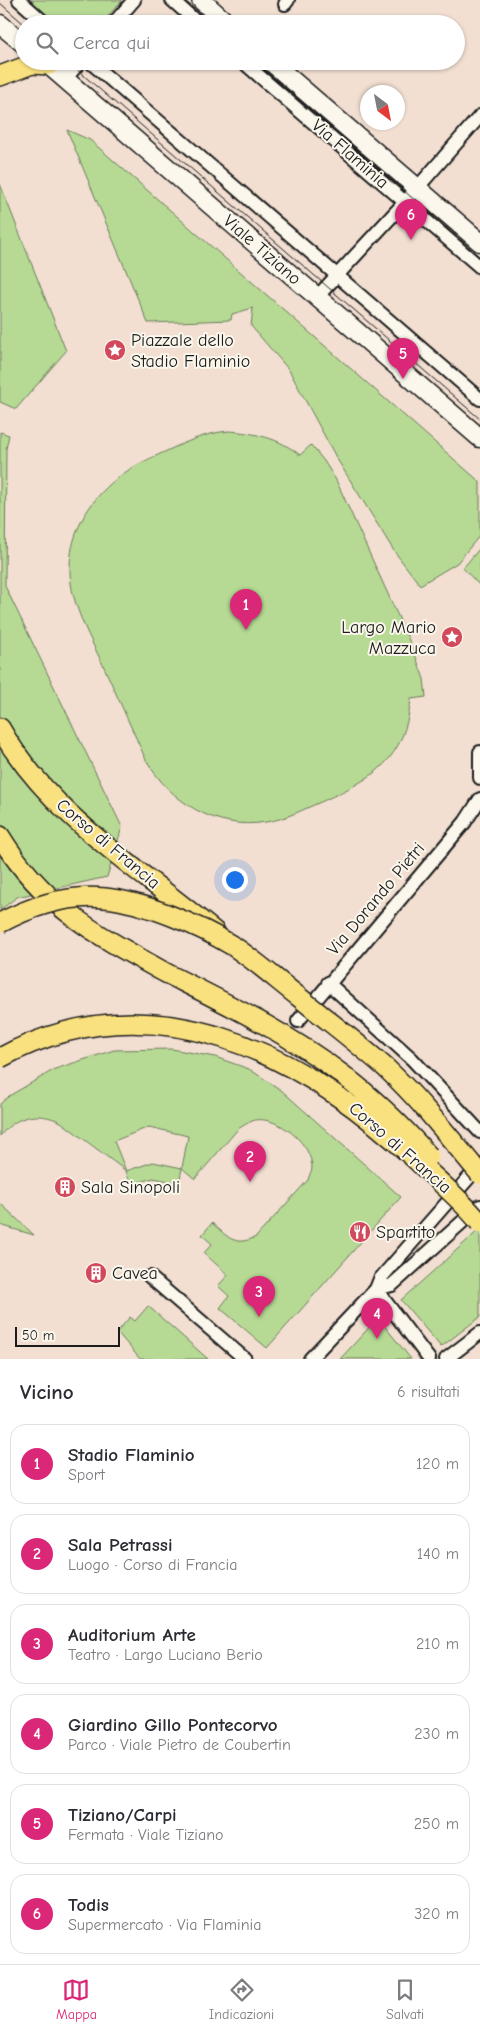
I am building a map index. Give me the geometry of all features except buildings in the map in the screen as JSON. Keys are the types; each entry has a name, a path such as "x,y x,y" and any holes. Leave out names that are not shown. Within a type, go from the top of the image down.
{"main road":[{"path":"0,76 16,70"},
{"name":"Corso di Francia","path":"0,728 26,769 66,811 101,842 167,892 385,1068 429,1114 480,1174"},
{"path":"0,836 28,876 59,907 85,926 164,972 306,1049 343,1075 375,1102 412,1138 474,1207"},
{"name":"Corso di Francia","path":"0,923 25,910 48,903 103,898 136,903 156,910 232,945"},
{"name":"Corso di Francia","path":"0,1058 52,1036 83,1028 110,1025 138,1024 182,1028 228,1039 286,1064 341,1098 384,1130 474,1207 480,1223"}],"street":[{"path":"19,0 36,15"},
{"path":"121,15 134,0"},
{"path":"172,0 189,15"},
{"path":"201,0 218,15"},
{"path":"0,24 15,36"},
{"name":"Viale Tiziano","path":"54,70 480,438"},
{"path":"65,79 73,70"},
{"name":"Viale Tiziano","path":"99,70 480,399"},
{"name":"Via Flaminia","path":"252,70 480,267"},
{"name":"Via Flaminia","path":"280,70 480,242"},
{"path":"317,297 405,202 480,116"},
{"path":"480,752 480,778"},
{"name":"Via Dorando Pietri","path":"298,1021 465,822 480,799"},
{"path":"328,983 412,1059 480,1132"},
{"path":"310,1359 376,1289 380,1279 480,1165"},
{"path":"376,1289 392,1285 451,1233 474,1207"},
{"path":"435,1216 451,1233"},
{"path":"150,1277 245,1359"},
{"path":"376,1289 429,1359"},
{"path":"446,1359 480,1333"}],"green space":[{"path":"31,0 122,0 109,15 47,15"},
{"path":"67,130 90,140 480,482 480,535 457,563 420,585 394,551 337,459 289,370 251,326 253,308 232,314 231,320 148,323"},
{"path":"0,184 66,351 16,409 0,402"},
{"path":"229,431 248,433 275,440 300,455 311,445 324,461 336,480 413,649 424,679 426,697 411,699 402,738 394,752 372,775 358,784 281,819 248,824 230,822 197,810 168,789 156,775 146,760 85,626 75,601 70,578 75,536 95,500 110,484 147,460 177,446 197,438"},
{"path":"0,432 9,435 6,449 5,586 122,827 107,877 17,897 0,910"},
{"path":"480,548 480,586 463,568"},
{"path":"172,1049 215,1057 249,1069 281,1090 401,1197 267,1348 220,1308 229,1296 218,1286 228,1275 204,1253 212,1244 202,1235 212,1223 227,1236 237,1241 256,1237 308,1180 312,1169 311,1160 307,1150 292,1134 274,1122 255,1120 250,1122 238,1129 195,1179 182,1168 188,1136 149,1127 114,1141 126,1171 61,1122 53,1119 36,1116 21,1119 13,1123 0,1136 0,1104 9,1096 55,1069 114,1050"},
{"path":"153,1162 182,1168 179,1183 153,1178 131,1185 126,1171"},
{"path":"0,1203 34,1235 0,1225"},
{"path":"480,1229 480,1317 441,1347 401,1300"},
{"path":"148,1306 208,1359 140,1359 117,1332 130,1317 135,1321"},
{"path":"378,1318 411,1359 340,1359"}],"tram line":[{"path":"184,0 202,15"},
{"path":"0,3 15,16"},
{"path":"77,70 480,419"},
{"path":"265,70 480,257"}],"place":[{"name":"Todis","path":"411,240"},
{"name":"Piazzale dello Stadio Flaminio","path":"115,350"},
{"name":"Tiziano/Carpi","path":"403,379"},
{"name":"Stadio Flaminio","path":"246,630"},
{"name":"Largo Mario Mazzuca","path":"452,637"},
{"name":"Sala Petrassi","path":"250,1182"},
{"name":"Sala Sinopoli","path":"65,1187"},
{"name":"Spartito","path":"360,1232"},
{"name":"Cavea","path":"96,1273"},
{"name":"Auditorium Arte","path":"259,1317"},
{"name":"Giardino Gillo Pontecorvo","path":"377,1339"}]}
